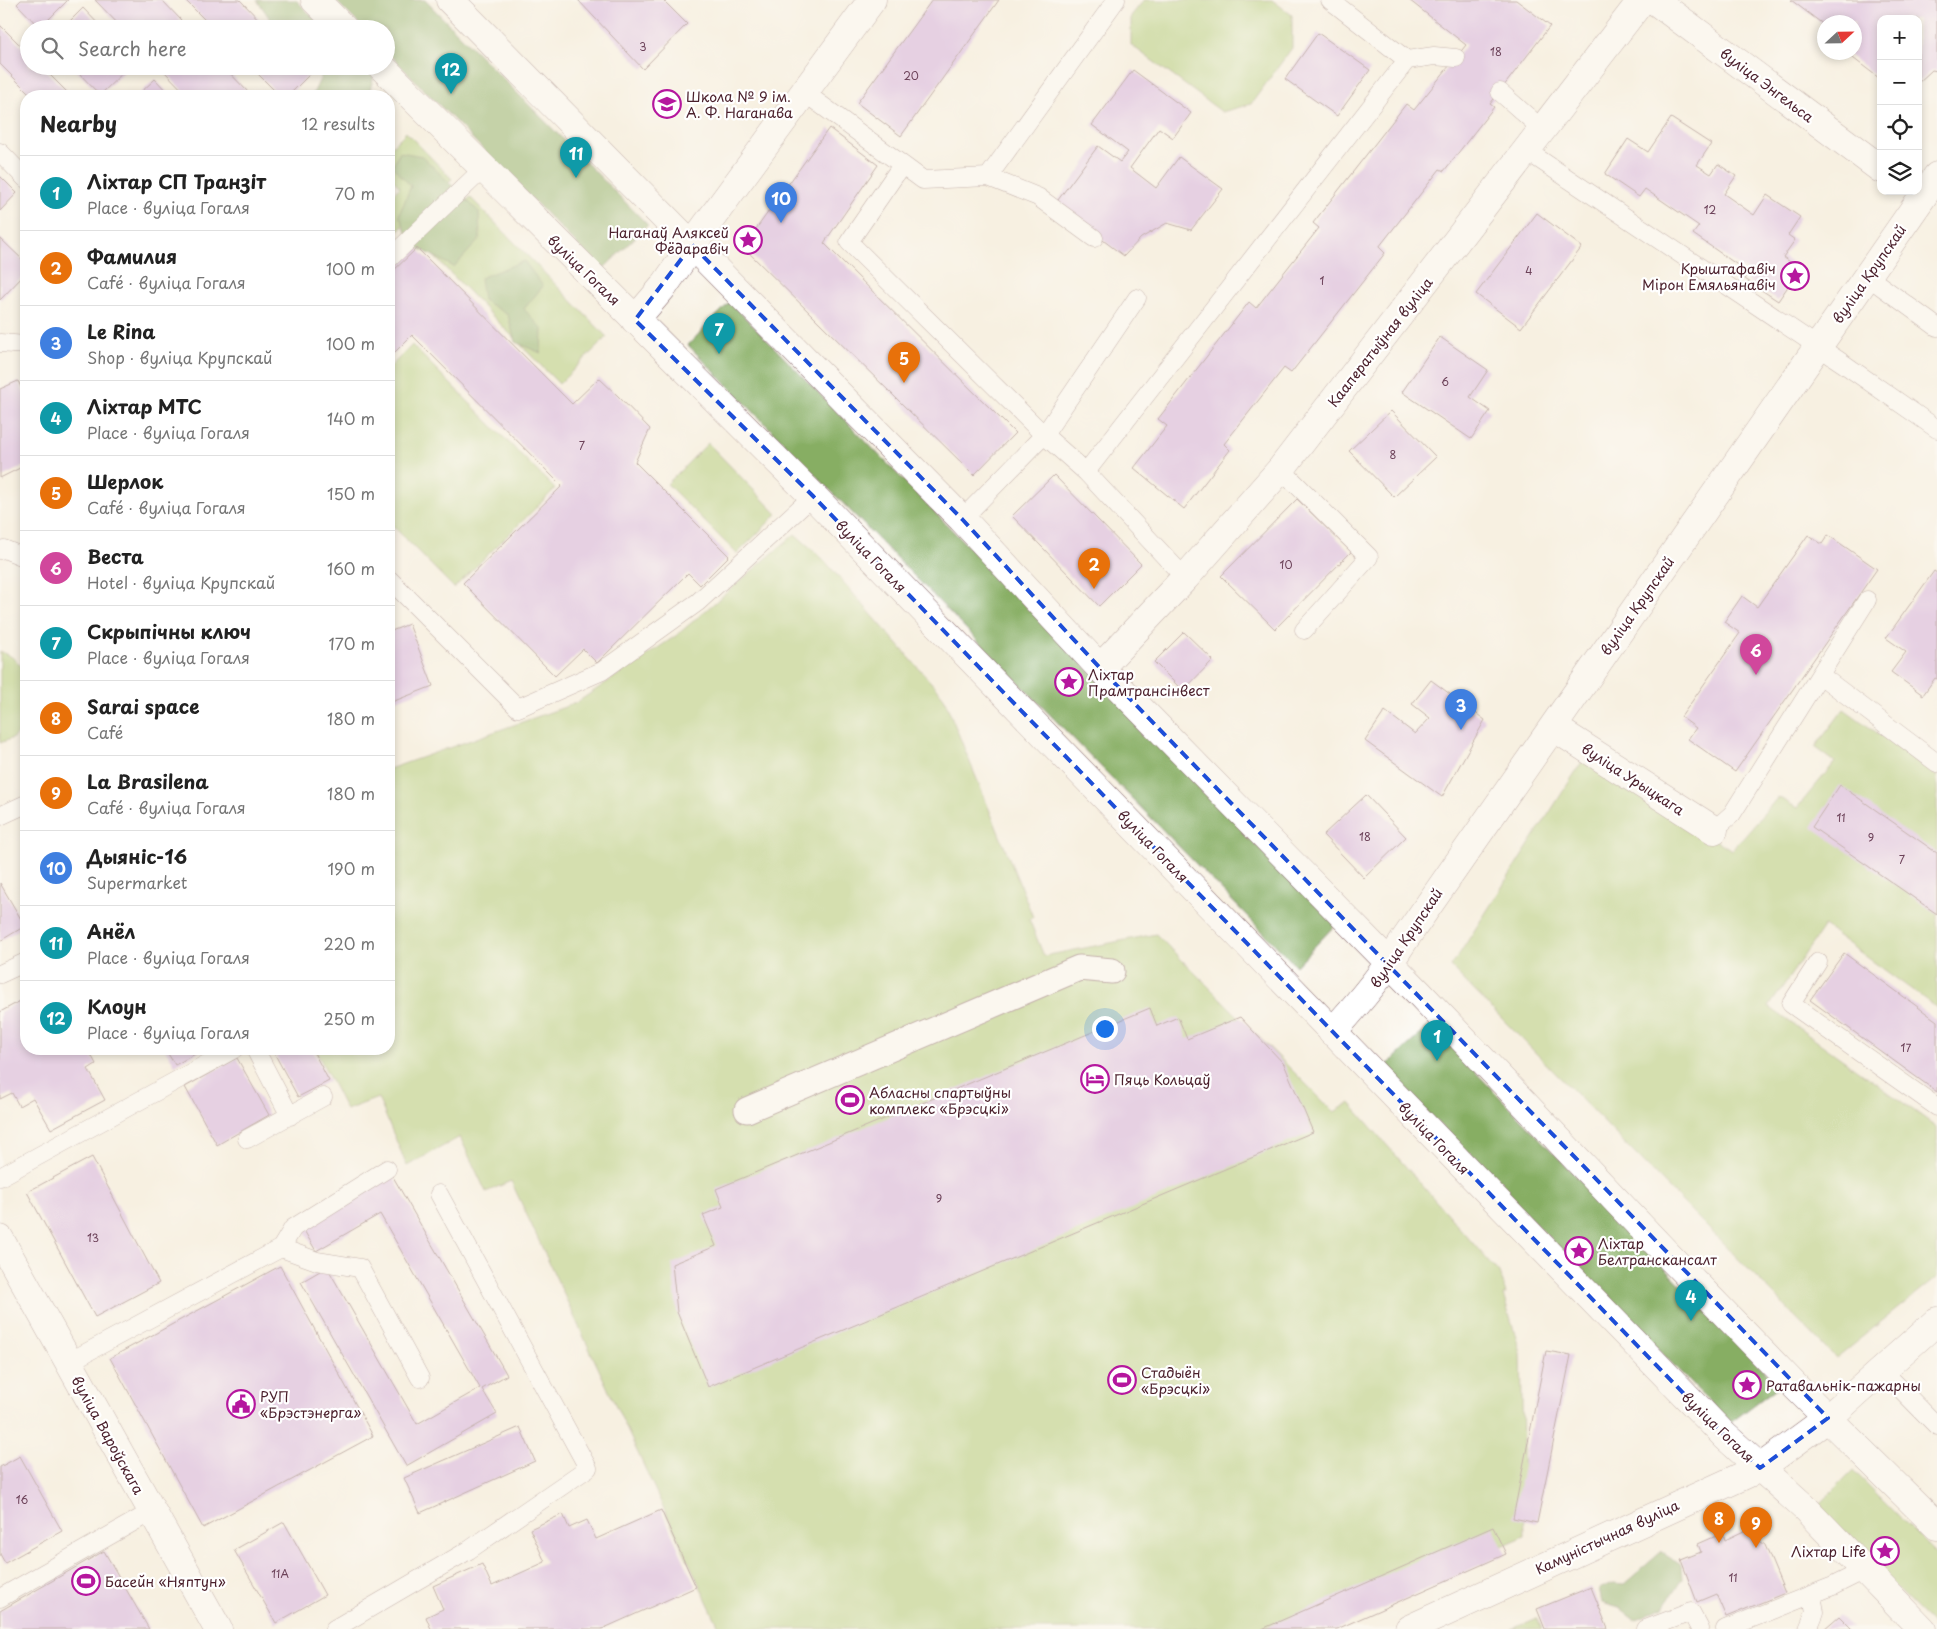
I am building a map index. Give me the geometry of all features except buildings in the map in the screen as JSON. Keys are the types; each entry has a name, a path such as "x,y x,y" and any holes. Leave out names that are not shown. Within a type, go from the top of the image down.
{"main road":[{"path":"315,0 335,20"},
{"path":"450,0 962,519 1100,668 1361,933 1389,965 1420,994 1667,1254 1937,1526"},
{"path":"635,320 664,286 872,0"},
{"name":"Кааператыўная вуліца","path":"1100,668 1185,578 1281,469 1642,0"},
{"name":"вуліца Энгельса","path":"1654,0 1877,166"},
{"name":"вуліца Гогаля","path":"390,75 813,496 1685,1395 1760,1468 1805,1508 1922,1629"},
{"name":"вуліца Крупскай","path":"1922,190 1937,176"},
{"name":"вуліца Крупскай","path":"1332,1032 1364,998 1389,965 1404,939 1867,276 1916,195"},
{"name":"вуліца Урыцкага","path":"1553,727 1714,830"},
{"name":"вуліца Вароўскага","path":"0,1239 67,1363 218,1629"},
{"name":"Камуністычная вуліца","path":"1409,1629 1760,1468 1828,1418 1937,1321"}],"street":[{"path":"747,1110 1079,968 1112,971"}],"lane":[{"path":"988,177 1116,0"},
{"path":"1330,0 1407,60"},
{"path":"1086,472 1407,60 1434,56 1456,58"},
{"path":"1500,92 1535,141 1818,346 1937,429"},
{"path":"805,94 923,180 988,177 1038,197 1094,238"},
{"path":"0,152 20,173"},
{"path":"902,165 849,242 1044,435 1086,472 1185,578"},
{"path":"395,253 483,169"},
{"path":"1867,276 1937,327"},
{"path":"962,519 1044,435 1137,298"},
{"path":"0,344 20,345"},
{"path":"1281,469 1369,557 1304,630"},
{"path":"395,586 518,708 602,671 698,602 813,496"},
{"path":"0,550 4,549 20,556"},
{"path":"1714,830 1732,814 1867,600"},
{"path":"1820,674 1937,763"},
{"path":"0,816 20,807"},
{"path":"1818,962 1791,1004 1937,1107"},
{"path":"0,974 20,965"},
{"path":"0,1177 223,1055"},
{"path":"258,1055 290,1116"},
{"path":"247,1139 323,1097"},
{"path":"67,1363 281,1248 293,1228 386,1169"},
{"path":"334,1629 469,1550 588,1468 439,1194"},
{"path":"281,1248 317,1261 360,1268 420,1378"},
{"path":"1882,1370 1937,1426"},
{"path":"0,1598 151,1512"},
{"path":"1725,1629 1812,1595 1865,1570"},
{"path":"1808,1629 1815,1612 1812,1595"},
{"path":"1646,1629 1691,1612 1700,1629"}],"highlighted area":[{"path":"692,245 962,519 1100,668 1828,1418 1760,1468 1725,1436 813,496 635,320"}],"green space":[{"path":"257,0 296,0 316,20 271,20"},
{"path":"335,0 425,0 648,225 602,270 395,60 395,20 355,20"},
{"path":"1144,0 1272,0 1292,15 1292,48 1251,104 1222,112 1131,45 1131,16"},
{"path":"321,75 374,76 370,90 315,90"},
{"path":"406,132 452,179 398,231 395,227 395,192 400,187 395,182 395,143"},
{"path":"400,152 422,156 479,212 480,239 454,267 411,244 399,215 411,186 395,169 395,161"},
{"path":"470,197 607,337 559,384 422,244"},
{"path":"524,261 543,286 524,309 542,329 541,353 515,342 508,315 483,300 480,278"},
{"path":"730,302 1336,924 1296,966 688,345"},
{"path":"412,345 555,489 454,588 395,528 395,362"},
{"path":"708,443 777,514 737,554 667,484"},
{"name":"Абласны спартыўны комплекс «Брэсцкі»","path":"795,534 823,559 943,696 1033,917 1029,919 1044,956 1156,934 1334,1112 1350,1103 1499,1273 1506,1294 1503,1295 1521,1353 1525,1536 1309,1629 720,1629 511,1181 486,1192 460,1137 407,1166 378,1098 346,1110 318,1055 395,1055 395,767 576,703 677,635"},
{"path":"0,651 12,657 20,665 20,730 13,738 0,743"},
{"path":"1844,709 1937,776 1937,1008 1824,926 1769,1007 1937,1127 1937,1277 1836,1358 1451,967 1585,757 1732,850 1778,797 1797,808 1835,762 1815,747"},
{"path":"1430,1025 1779,1386 1730,1423 1384,1068"},
{"path":"1853,1470 1937,1554 1937,1629 1815,1508"},
{"path":"1661,1552 1681,1565 1682,1579 1664,1607 1635,1620 1619,1608 1602,1603 1599,1589 1613,1583 1624,1584"},
{"path":"1537,1618 1542,1629 1512,1629"}],"place":[{"name":"Клоун","path":"451,94"},
{"name":"Школа № 9 ім. А. Ф. Наганава","path":"667,104"},
{"name":"Анёл","path":"576,178"},
{"name":"Дыяніс-16","path":"781,223"},
{"name":"Наганаў Аляксей Фёдаравіч","path":"748,240"},
{"name":"Крыштафавіч Мірон Емяльянавіч","path":"1795,276"},
{"name":"Скрыпічны ключ","path":"719,354"},
{"name":"Шерлок","path":"904,383"},
{"name":"Фамилия","path":"1094,589"},
{"name":"Веста","path":"1756,675"},
{"name":"Ліхтар Прамтрансінвест","path":"1069,682"},
{"name":"Le Rina","path":"1461,730"},
{"name":"Ліхтар СП Транзіт","path":"1437,1061"},
{"name":"Пяць Кольцаў","path":"1095,1079"},
{"name":"Абласны спартыўны комплекс «Брэсцкі»","path":"850,1100"},
{"name":"Ліхтар Белтранскансалт","path":"1579,1251"},
{"name":"Ліхтар МТС","path":"1691,1321"},
{"name":"Стадыён «Брэсцкі»","path":"1122,1380"},
{"name":"Ратавальнік-пажарны","path":"1747,1385"},
{"name":"РУП «Брэстэнерга»","path":"241,1404"},
{"name":"Sarai space","path":"1719,1543"},
{"name":"La Brasilena","path":"1756,1548"},
{"name":"Ліхтар Life","path":"1885,1551"},
{"name":"Басейн «Няптун»","path":"86,1581"}]}
